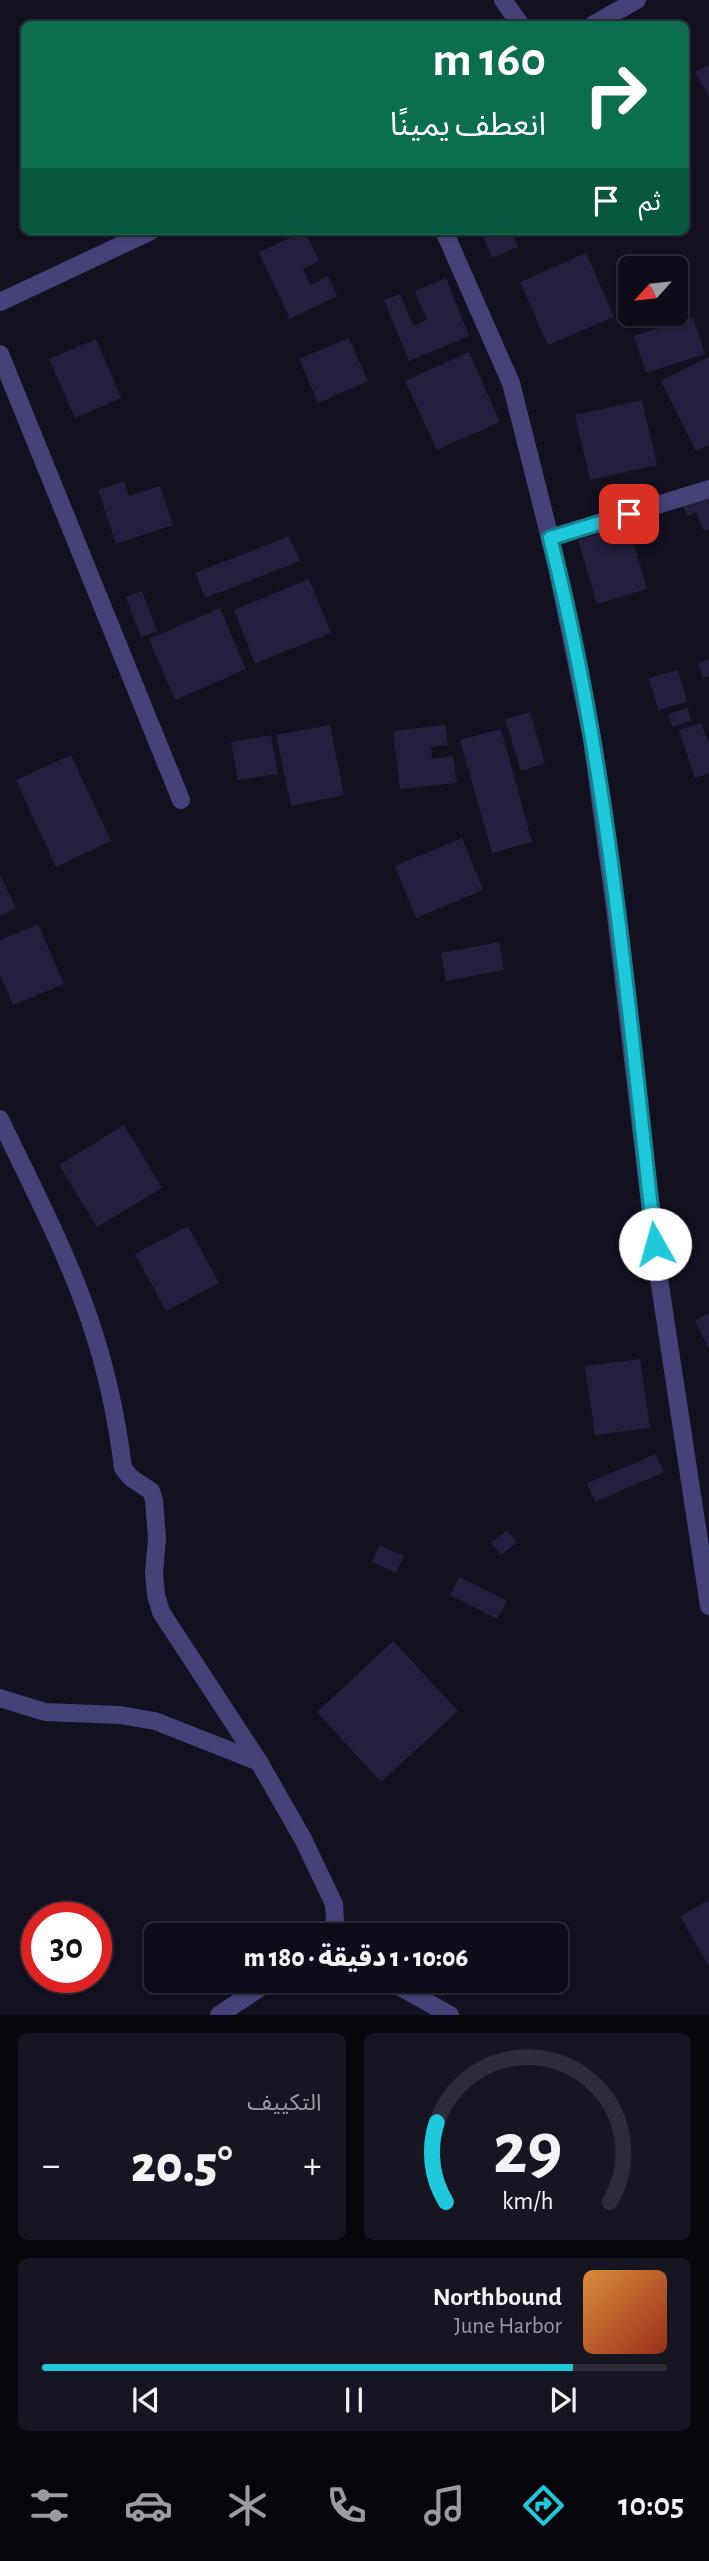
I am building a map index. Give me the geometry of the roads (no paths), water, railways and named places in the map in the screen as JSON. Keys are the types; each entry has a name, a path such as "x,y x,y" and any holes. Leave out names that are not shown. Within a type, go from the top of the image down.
{"street":[{"path":"503,0 518,21"},
{"path":"599,21 636,0"},
{"path":"0,302 142,235"},
{"path":"445,235 511,383 550,538 592,738 617,916 658,1272 709,1606"},
{"path":"0,354 181,800"},
{"path":"550,538 709,489"},
{"path":"0,1119 90,1320 104,1372 123,1468 131,1478 151,1491 155,1500 157,1538 154,1573 161,1612 259,1762 303,1839 334,1904 334,1923"},
{"path":"0,1698 45,1712 120,1715 155,1721 259,1762"},
{"path":"219,2015 252,1993"},
{"path":"411,1993 450,2015"}]}
